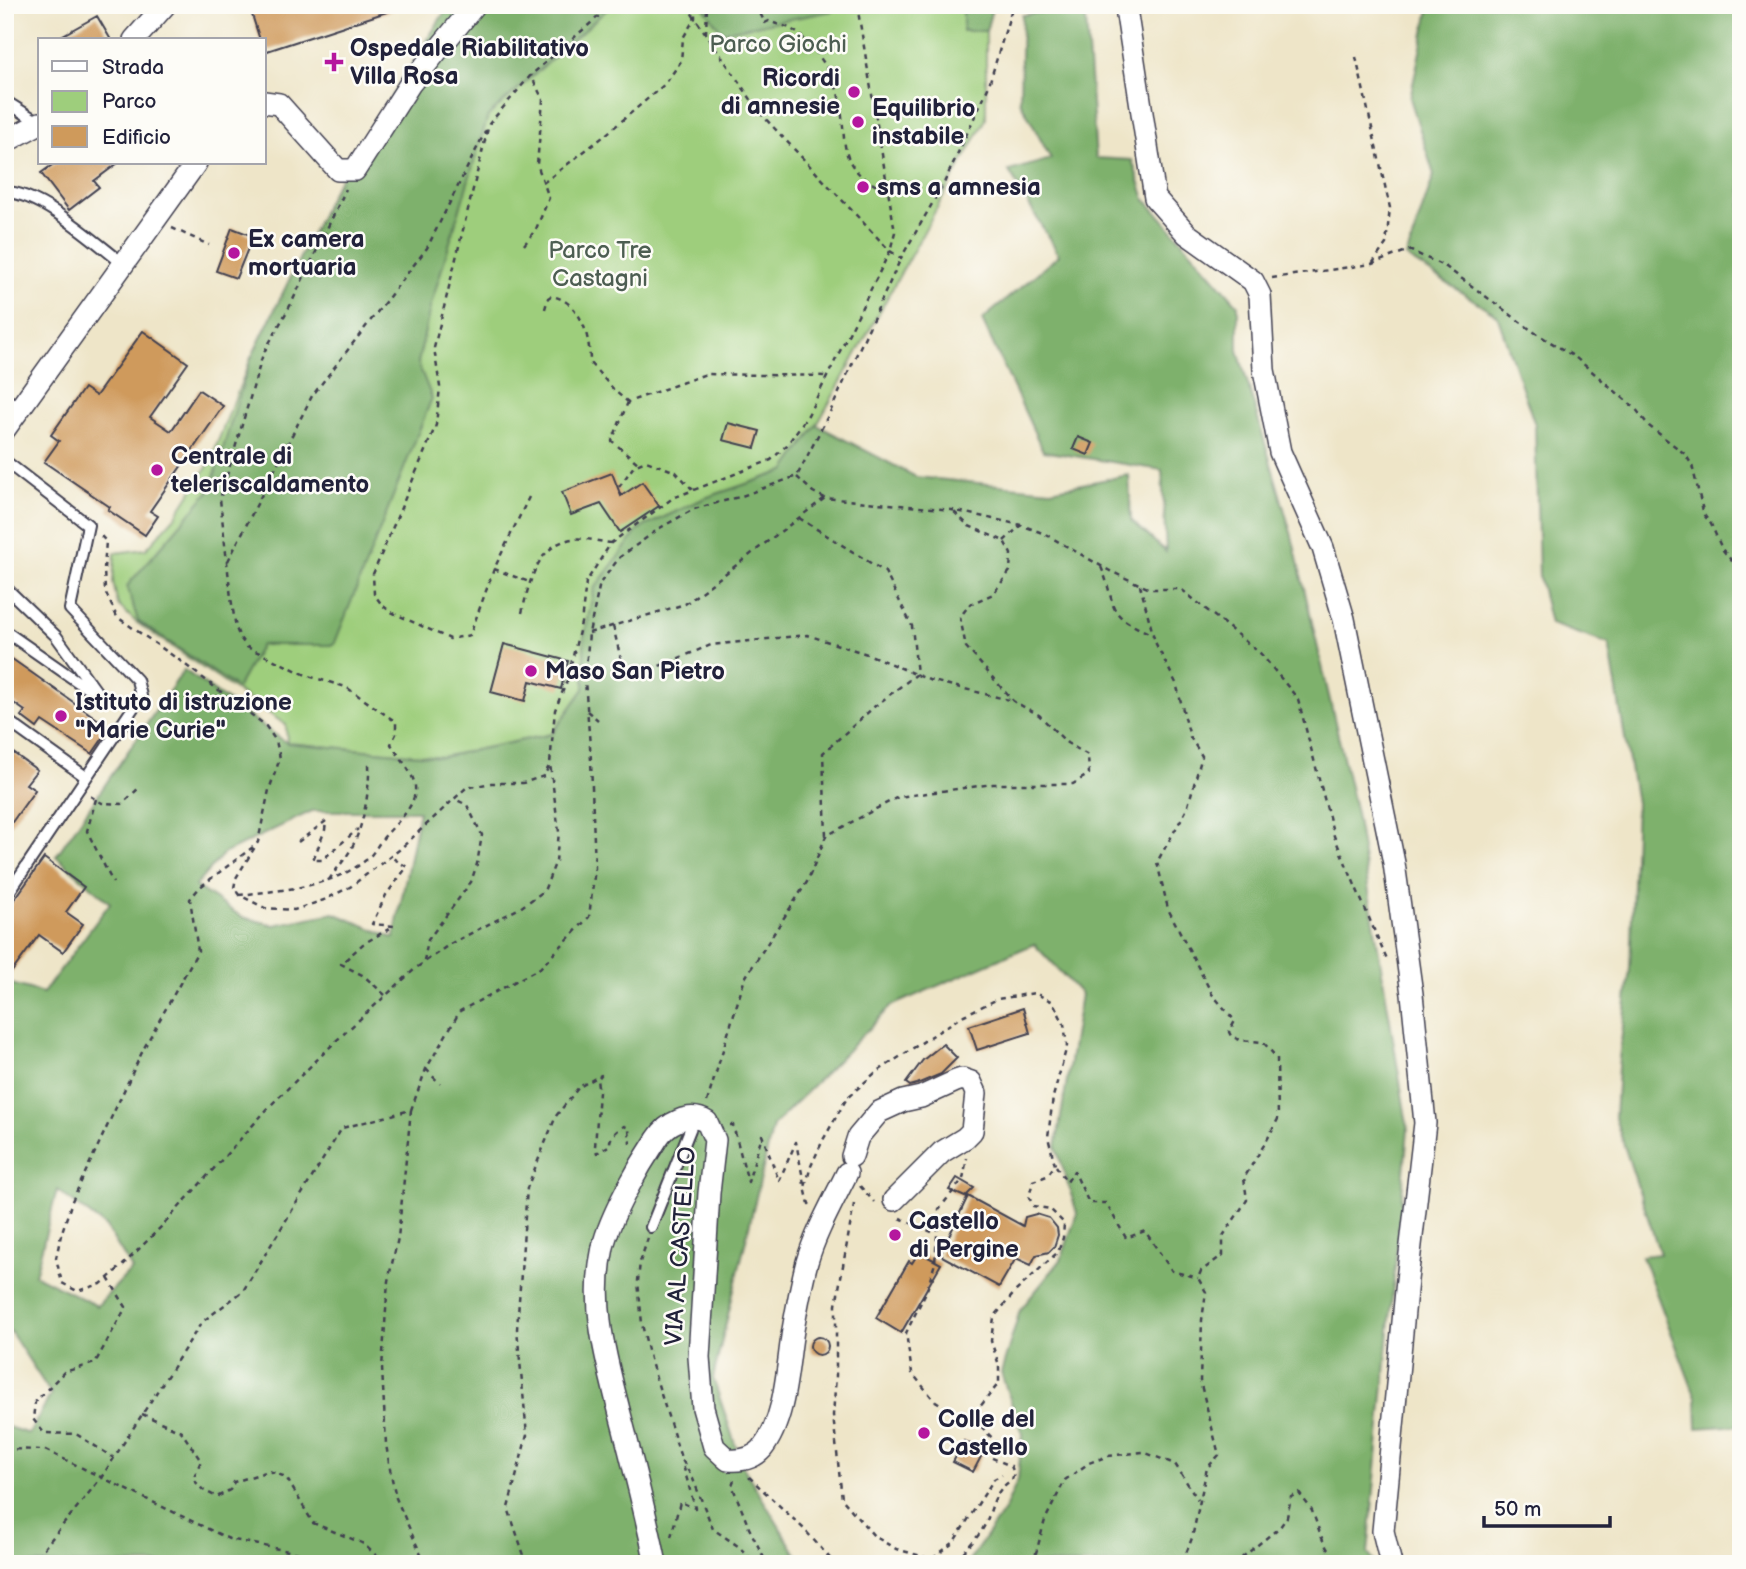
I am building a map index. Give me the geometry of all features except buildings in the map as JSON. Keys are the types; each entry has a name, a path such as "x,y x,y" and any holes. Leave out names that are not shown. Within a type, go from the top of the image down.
{"street":[{"path":"136,38 165,5"},
{"path":"1128,5 1127,15 1154,198 1188,234 1253,281 1260,295 1264,370 1280,452 1323,548 1344,619 1394,863 1412,994 1425,1123 1383,1531 1391,1564"},
{"path":"266,102 279,104 338,170 355,170 410,84 474,6"},
{"path":"5,142 38,124"},
{"path":"5,429 13,404 125,265 195,164"},
{"path":"739,1464 761,1450 774,1428 785,1387 807,1261 849,1175 858,1138 879,1112 962,1079 971,1082 976,1089 972,1131 934,1158 894,1200"},
{"name":"VIA AL CASTELLO","path":"656,1564 602,1341 596,1293 603,1245 622,1201 647,1154 662,1131 672,1124 702,1121 715,1140 699,1357 703,1408 714,1447 728,1460 739,1464"}],"lane":[{"path":"5,101 38,122"},
{"path":"5,192 13,192 44,204 125,265"},
{"path":"5,461 88,525 70,609 137,680 141,696 5,898"},
{"path":"5,587 56,636 101,698 5,631"},
{"path":"5,719 86,777"},
{"path":"651,1227 702,1121"}],"path":[{"path":"228,561 312,396 427,248 489,124 531,75 614,5"},
{"path":"686,5 761,114 890,251 901,258"},
{"path":"543,183 603,137 666,83 681,61 683,38 695,18 695,5"},
{"path":"706,34 708,5"},
{"path":"757,5 765,23 769,21 791,29 806,40 823,62 839,96 847,158 854,169 870,183 887,191"},
{"path":"88,525 106,541 103,569 105,591 117,617 188,666 265,726 276,741 280,758 269,790 258,842 200,887 190,899 198,951 144,1048 72,1201 56,1258 62,1283 77,1292 101,1284 164,1224 271,1105 385,995 450,944 520,908 544,891 555,861 559,832 550,764 555,710 570,670 581,623 586,582 611,543 673,498 771,460 787,445 808,415 890,251 895,232 857,5"},
{"path":"427,1564 396,1498 386,1444 382,1368 388,1281 398,1238 411,1110 426,1069 460,1011 540,968 589,916 595,868 585,680 589,634 600,583 620,557 660,528 694,509 739,497 797,476 831,410 901,258 944,183 988,88 1013,5"},
{"path":"1356,57 1390,208 1387,244 1371,264"},
{"path":"524,246 536,229 549,198 537,164 542,100 531,75"},
{"path":"489,124 435,348 440,387 436,425 373,574 374,594 391,612 450,639 470,635 494,569 528,497"},
{"path":"239,895 293,889 329,880 368,859 385,835 399,824 412,799 415,785 391,744 396,734 396,722 346,687 308,676 247,647 240,638 231,597 220,499 263,354 313,259 355,170"},
{"path":"157,220 209,245"},
{"path":"1253,281 1371,264 1409,250 1446,267 1534,332 1582,362 1635,408 1649,426 1685,454 1692,465 1704,515 1722,549 1741,572"},
{"path":"545,309 551,296 560,298 575,308 590,348 590,363 615,392 628,402"},
{"path":"639,464 612,441 628,402 706,374 827,376"},
{"path":"619,487 634,466 646,461 676,472 693,490"},
{"path":"797,476 813,492 825,498 952,510 1045,534 1100,566 1140,585 1150,589 1181,589 1261,654 1298,699 1334,836 1384,956 1391,965"},
{"path":"589,634 685,604 825,498"},
{"path":"952,510 969,526 1004,541 1011,554 1010,571 993,594 970,604 960,617 966,648 1013,701"},
{"path":"799,518 885,572 912,626 917,674"},
{"path":"1004,541 1021,526"},
{"path":"522,613 530,582 552,546 574,538 611,543"},
{"path":"1100,566 1110,585 1114,608 1130,625 1153,635"},
{"path":"494,569 530,582"},
{"path":"1140,585 1153,635 1177,683 1190,737 1202,756 1187,809 1157,862 1168,909 1212,994 1235,1021 1229,1032 1231,1036 1240,1040 1263,1042 1277,1058 1278,1119 1244,1178 1247,1200 1223,1236 1223,1255 1201,1271 1198,1278"},
{"path":"613,626 624,668 657,667 711,645 807,635 870,655 917,674 1013,701 1039,715 1067,743 1088,755 1089,774 1073,784 993,784 898,797 826,836"},
{"path":"849,1175 809,1204 796,1142 779,1181 762,1135 748,1182 733,1125 702,1121 745,978 807,882 826,836 822,753 875,706 917,674"},
{"path":"587,711 598,720"},
{"path":"329,880 351,849 358,830 370,780 369,763"},
{"path":"253,847 236,878 234,888 239,895 265,908 294,910 324,900 350,887 391,857 466,788 474,785 523,783 544,776 550,764"},
{"path":"78,790 102,803 122,804 140,787"},
{"path":"96,799 87,831 113,883"},
{"path":"424,962 428,940 471,882 482,835 467,805 455,799"},
{"path":"298,842 326,821 313,860 322,860 358,830"},
{"path":"385,995 363,976 341,964 363,944 394,926 372,924 386,895 407,867 391,857"},
{"path":"805,1187 823,1140 846,1098 875,1073 964,1015 998,999 1035,993 1053,1002 1064,1024 1067,1046 1053,1097 1048,1137 1055,1165 1067,1182 1074,1171 1089,1203 1106,1203 1126,1238 1145,1231 1172,1271 1198,1278 1206,1292 1202,1320 1200,1381 1219,1455 1207,1468 1192,1538 1182,1564"},
{"path":"426,1069 440,1084"},
{"path":"527,1564 508,1508 527,1436 517,1329 527,1188 556,1116 579,1087 601,1075 597,1080 597,1153 610,1145 609,1140 624,1125 629,1128 631,1152"},
{"path":"31,1564 101,1478 202,1322 243,1291 342,1128 411,1110"},
{"path":"956,1414 934,1400 912,1373 906,1333 927,1290 935,1263 939,1209 963,1179 972,1131"},
{"path":"953,1564 982,1530 994,1498 1003,1485 1012,1480 1014,1473 1011,1466 990,1457 996,1442 976,1421 975,1413 999,1383 999,1366 991,1341 993,1317 1058,1252 1063,1238 1064,1223 1051,1209 1033,1206 1029,1197 1033,1181 1047,1176 1055,1165"},
{"path":"849,1175 836,1305 833,1415 842,1499 874,1536 896,1549 932,1559 953,1543 994,1479 1002,1475"},
{"path":"939,1227 945,1216"},
{"path":"651,1227 640,1262 639,1301 650,1359 695,1508 680,1502 670,1544"},
{"path":"108,1278 125,1307 95,1363 64,1372 35,1402 33,1419 44,1433 76,1434 114,1458"},
{"path":"142,1414 181,1431 201,1461 193,1479 203,1490 217,1497 230,1490 233,1482 269,1471 286,1477 313,1523 362,1543 386,1564"},
{"path":"5,1448 45,1450 229,1539 353,1564"},
{"path":"1033,1564 1045,1520 1065,1480 1089,1464 1108,1456 1143,1452 1175,1464 1199,1501"},
{"path":"681,1458 693,1479 713,1529 738,1546 756,1564"},
{"path":"767,1564 732,1485 739,1464 835,1564"},
{"path":"1234,1564 1280,1527 1287,1517 1291,1497 1299,1493 1311,1510 1318,1534 1336,1560 1342,1564"}],"green space":[{"path":"449,5 612,5 488,116 430,308 418,363 432,398 334,645 261,645 237,688 138,621 127,586 210,490 251,358 333,190"},
{"name":"Parco Tre Castagni","path":"450,5 993,5 986,31 986,119 817,425 785,471 705,498 639,529 584,637 584,689 552,734 442,757 287,743 286,725 136,622 118,605 113,582 115,553 146,549 175,517 209,464 251,358"},
{"path":"702,5 829,5 832,11 722,32"},
{"path":"963,5 993,5 986,31 963,31"},
{"path":"1430,5 1741,5 1741,1425 1697,1428 1696,1398 1642,1256 1660,1254 1615,1118 1630,968 1636,803 1609,644 1550,624 1539,577 1535,425 1497,315 1406,257 1434,175 1410,98"},
{"path":"1085,6 1096,158 1132,160 1145,199 1238,305 1238,350 1292,536 1356,813 1408,1130 1368,1553 1375,1564 967,1564 1005,1509 1018,1479 1022,1434 1001,1373 1020,1310 1061,1260 1077,1213 1056,1147 1081,994 1034,944 891,1006 773,1126 713,1378 742,1465 802,1564 5,1564 5,1426 29,1434 51,1394 10,1331 5,1333 5,982 43,993 110,903 56,856 184,670 287,743 442,757 552,734 584,689 584,637 594,589 639,529 705,498 785,471 817,425 916,477 1051,490 1129,475 1131,520 1166,552 1162,470 1043,451 982,320 1059,255 1009,171 1051,159 1020,101 1022,15","holes":["312,811 419,811 394,938 334,913 274,925 242,917 195,886 223,854","57,1190 106,1227 132,1269 97,1306 35,1275"]}],"place":[{"name":"Ospedale Riabilitativo Villa Rosa","path":"334,62"},
{"name":"Ricordi di amnesie","path":"854,92"},
{"name":"Equilibrio instabile","path":"858,122"},
{"name":"sms a amnesia","path":"863,187"},
{"name":"Ex camera mortuaria","path":"234,253"},
{"name":"Centrale di teleriscaldamento","path":"157,470"},
{"name":"Maso San Pietro","path":"531,671"},
{"name":"Istituto di istruzione \"Marie Curie\"","path":"61,716"},
{"name":"Castello di Pergine","path":"895,1235"},
{"name":"Colle del Castello","path":"924,1433"}],"park label":[{"name":"Parco Giochi","path":"778,44"}]}
